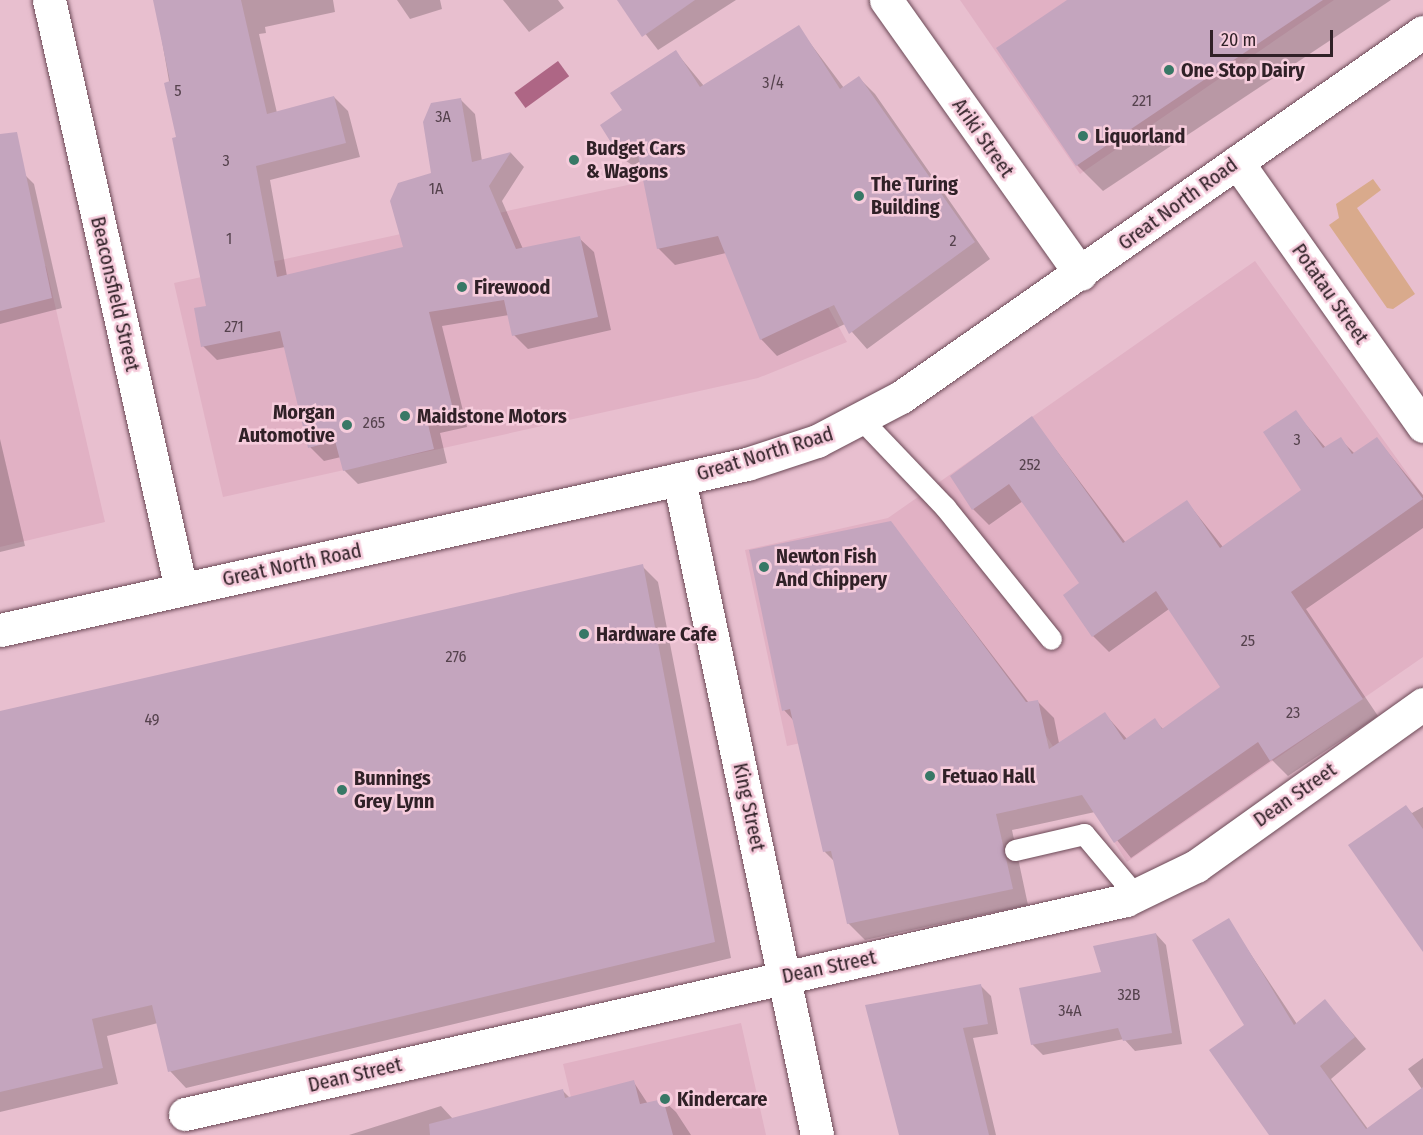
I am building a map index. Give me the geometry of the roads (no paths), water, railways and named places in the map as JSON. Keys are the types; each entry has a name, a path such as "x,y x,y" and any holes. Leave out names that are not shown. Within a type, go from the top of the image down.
{"street":[{"name":"Beaconsfield Street","path":"48,0 181,589"},
{"name":"Ariki Street","path":"886,0 1081,274"},
{"name":"Great North Road","path":"0,630 747,464 863,421 1081,274 1423,32"},
{"name":"Potatau Street","path":"1237,162 1423,426"},
{"name":"King Street","path":"679,479 817,1135"},
{"name":"Dean Street","path":"184,1114 1136,896 1196,866 1423,704"}],"lane":[{"path":"863,421 945,507 1051,639"},
{"path":"1015,850 1084,834 1136,896"}],"place":[{"name":"One Stop Dairy","path":"1169,70"},
{"name":"Liquorland","path":"1083,136"},
{"name":"Budget Cars & Wagons","path":"574,160"},
{"name":"The Turing Building","path":"859,196"},
{"name":"Firewood","path":"462,287"},
{"name":"Maidstone Motors","path":"405,416"},
{"name":"Morgan Automotive","path":"347,425"},
{"name":"Newton Fish And Chippery","path":"764,567"},
{"name":"Hardware Cafe","path":"584,634"},
{"name":"Fetuao Hall","path":"930,776"},
{"name":"Bunnings Grey Lynn","path":"342,790"},
{"name":"Kindercare","path":"665,1099"}]}
